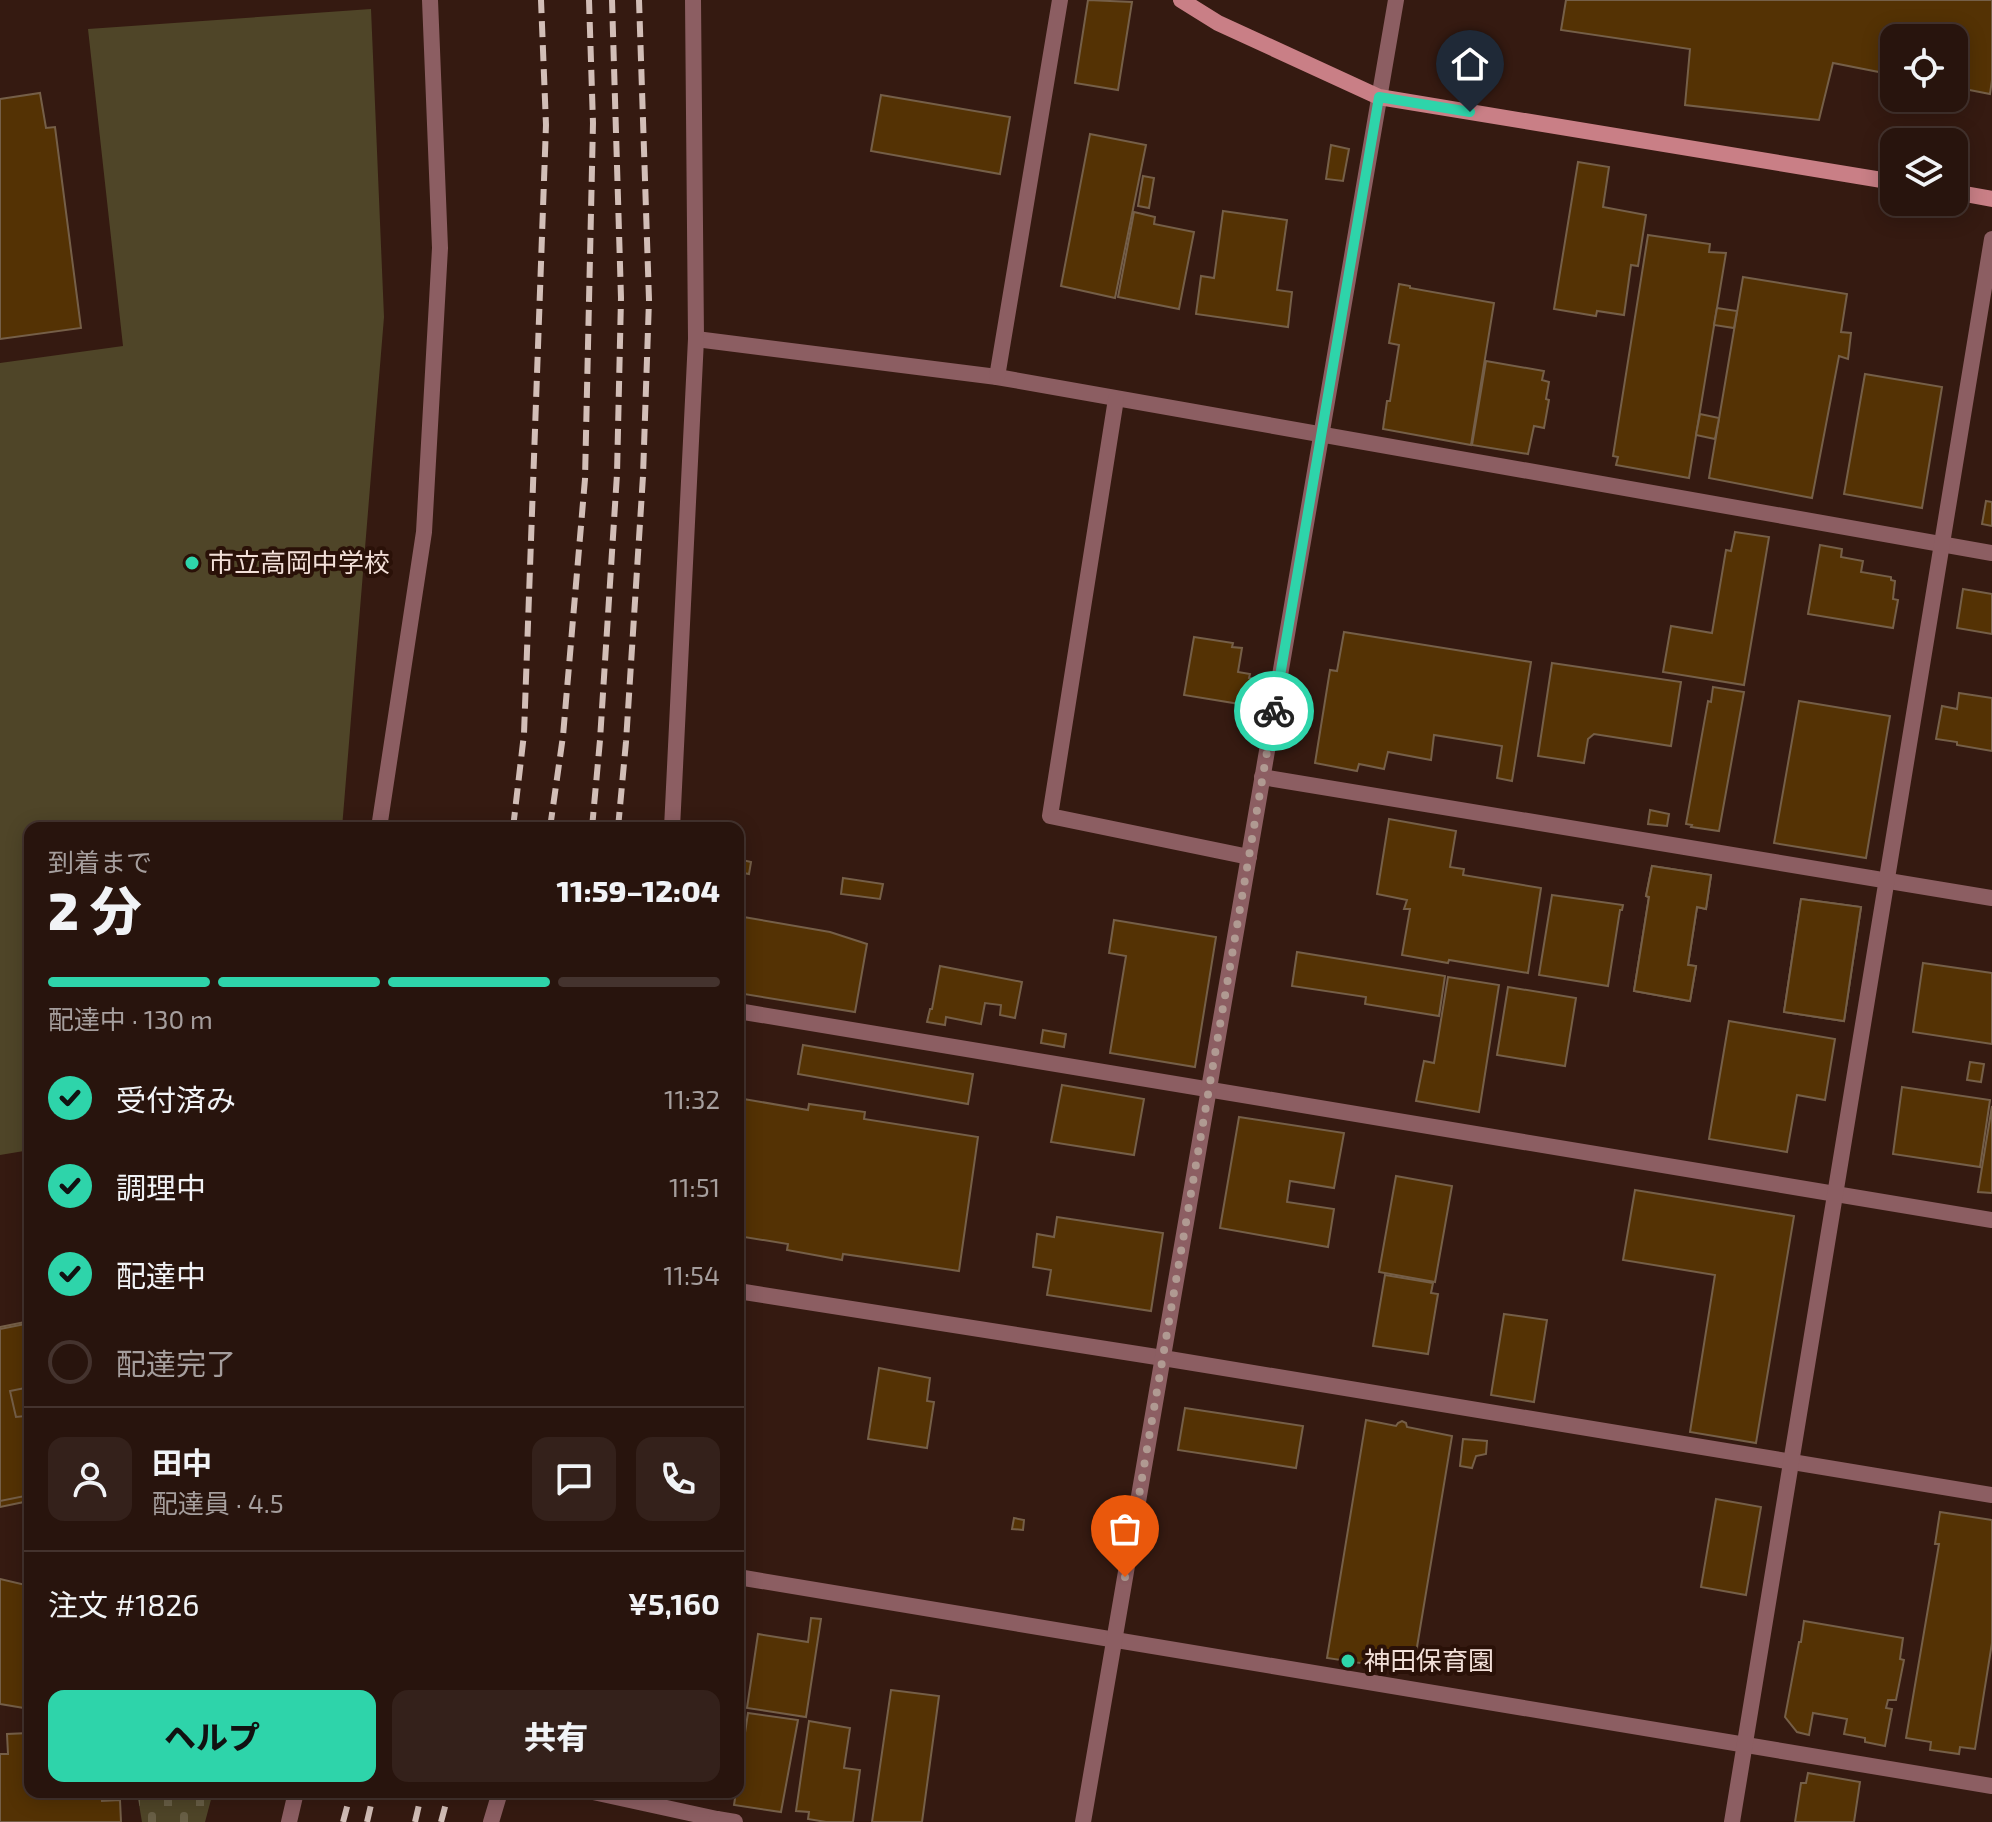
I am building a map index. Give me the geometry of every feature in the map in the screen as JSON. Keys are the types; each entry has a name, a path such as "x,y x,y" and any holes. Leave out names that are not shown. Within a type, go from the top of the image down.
{"street":[{"path":"380,822 425,516 440,248 430,0"},
{"path":"672,822 696,339 693,0"},
{"path":"997,377 1060,0"},
{"path":"1181,0 1218,23 1379,97 1880,180"},
{"path":"1083,1822 1396,0"},
{"path":"1968,195 1992,199"},
{"path":"1732,1822 1992,239"},
{"path":"696,339 997,377 1992,553"},
{"path":"1116,399 1050,816 1249,857"},
{"path":"1262,777 1992,898"},
{"path":"744,1012 1992,1220"},
{"path":"744,1292 1992,1495"},
{"path":"744,1578 1992,1786"},
{"path":"289,1822 295,1798"},
{"path":"491,1822 498,1798"},
{"path":"620,1798 735,1822"}],"green space":[{"name":"市立高岡中学校","path":"371,9 384,317 342,822 24,822 24,1151 0,1155 0,363 123,346 88,29"},
{"path":"138,1798 211,1798 205,1822 142,1822"}],"building":[{"path":"1088,0 1132,2 1118,90 1075,83"},
{"path":"1566,0 1992,0 1992,80 1990,94 1968,90 1968,24 1880,24 1880,72 1833,63 1819,120 1685,105 1690,49 1561,30"},
{"path":"40,93 46,128 55,127 81,328 0,339 0,99"},
{"path":"881,95 1010,117 1000,174 871,151"},
{"path":"1090,134 1146,145 1115,298 1061,286"},
{"path":"1331,145 1349,149 1343,181 1326,179"},
{"path":"1578,162 1609,167 1603,207 1646,215 1638,266 1631,265 1624,315 1597,311 1596,316 1554,309"},
{"path":"1143,176 1154,178 1149,208 1138,206"},
{"path":"1223,211 1287,220 1277,290 1292,292 1288,327 1196,314 1201,276 1214,278"},
{"path":"1134,212 1155,217 1154,224 1194,232 1179,309 1118,297"},
{"path":"1648,235 1710,244 1709,252 1726,253 1689,478 1616,465 1618,457 1613,456"},
{"path":"1743,277 1847,294 1841,332 1851,333 1848,359 1839,356 1812,498 1709,478"},
{"path":"1399,284 1494,303 1471,445 1383,429 1399,345 1389,343"},
{"path":"1717,308 1737,311 1734,328 1714,325"},
{"path":"1486,361 1544,371 1542,380 1549,382 1544,428 1534,426 1528,454 1472,445"},
{"path":"1865,374 1942,387 1922,508 1844,494"},
{"path":"1700,414 1719,418 1715,439 1696,435"},
{"path":"1986,501 1992,502 1992,526 1982,524"},
{"path":"1735,532 1769,537 1744,685 1663,672 1671,626 1712,633 1726,550 1731,551"},
{"path":"1820,545 1842,549 1841,557 1863,561 1861,572 1891,577 1895,581 1893,599 1898,600 1893,628 1808,614"},
{"path":"1963,589 1992,594 1992,634 1957,628"},
{"path":"1344,632 1531,662 1512,781 1497,778 1502,746 1434,735 1431,760 1388,752 1384,769 1359,764 1357,771 1315,763 1330,670 1337,671"},
{"path":"1194,637 1233,643 1232,647 1242,648 1238,672 1263,681 1258,707 1184,695"},
{"path":"1552,663 1681,682 1671,746 1594,734 1588,739 1584,763 1538,756"},
{"path":"1713,687 1744,692 1719,831 1686,824"},
{"path":"1959,693 1992,698 1992,751 1936,739 1942,706 1957,709"},
{"path":"1799,701 1890,716 1866,858 1774,843"},
{"path":"1650,810 1669,814 1667,826 1648,824"},
{"path":"1389,819 1456,831 1450,867 1464,869 1463,875 1541,888 1528,973 1402,955 1410,909 1404,909 1407,900 1377,894"},
{"path":"744,860 751,862 749,874 744,873"},
{"path":"1652,866 1711,875 1706,909 1697,907 1688,965 1696,966 1690,1001 1634,991"},
{"path":"1652,866 1711,875 1706,909 1697,907 1688,965 1696,966 1690,1001 1634,991"},
{"path":"843,878 883,884 880,899 841,894"},
{"path":"1552,895 1623,905 1608,986 1539,975"},
{"path":"1801,899 1861,907 1844,1021 1784,1012"},
{"path":"1801,899 1861,907 1844,1021 1784,1012"},
{"path":"744,917 830,932 867,944 855,1012 744,994"},
{"path":"1114,920 1216,937 1195,1067 1110,1053 1126,956 1109,953"},
{"path":"1297,952 1445,976 1439,1016 1365,1004 1366,997 1292,986"},
{"path":"1923,963 1992,973 1992,1044 1913,1032"},
{"path":"940,966 1022,982 1015,1018 1000,1015 1001,1005 985,1003 981,1024 946,1017 945,1025 927,1022"},
{"path":"1448,977 1499,985 1479,1112 1416,1101 1424,1061 1434,1063"},
{"path":"1508,987 1576,998 1565,1066 1497,1055"},
{"path":"1729,1021 1835,1039 1825,1100 1797,1095 1787,1152 1709,1139"},
{"path":"1043,1030 1066,1034 1064,1047 1041,1043"},
{"path":"803,1045 973,1074 968,1104 798,1074"},
{"path":"1970,1062 1984,1064 1981,1082 1967,1080"},
{"path":"1062,1085 1144,1099 1134,1155 1051,1142"},
{"path":"1902,1087 1990,1100 1980,1167 1893,1154"},
{"path":"744,1099 808,1110 809,1104 865,1112 864,1119 978,1137 959,1271 843,1254 842,1260 787,1250 788,1244 744,1237"},
{"path":"1992,1106 1992,1193 1978,1192"},
{"path":"1239,1117 1344,1133 1334,1188 1290,1181 1287,1202 1334,1209 1328,1247 1220,1228"},
{"path":"1396,1176 1452,1186 1435,1282 1379,1272"},
{"path":"1635,1190 1794,1216 1756,1443 1690,1432 1715,1275 1623,1260"},
{"path":"1057,1217 1163,1233 1151,1311 1047,1295 1051,1270 1033,1267 1037,1234 1054,1237"},
{"path":"1385,1275 1433,1283 1431,1293 1438,1294 1428,1354 1373,1346"},
{"path":"1504,1314 1547,1320 1534,1402 1491,1395"},
{"path":"24,1322 24,1502 0,1507 0,1327"},
{"path":"24,1324 24,1496 0,1501 0,1329"},
{"path":"879,1368 930,1378 927,1401 934,1402 927,1448 868,1439"},
{"path":"24,1388 24,1416 16,1417 10,1391"},
{"path":"1185,1408 1303,1426 1296,1468 1178,1450"},
{"path":"1366,1420 1396,1426 1402,1421 1407,1427 1452,1436 1414,1665 1409,1664 1407,1670 1327,1658"},
{"path":"1463,1439 1487,1441 1486,1454 1476,1456 1472,1468 1460,1466"},
{"path":"1716,1499 1761,1507 1746,1595 1701,1587"},
{"path":"1940,1512 1992,1520 1992,1643 1975,1749 1960,1747 1959,1754 1930,1750 1931,1742 1906,1738 1939,1544 1935,1544"},
{"path":"1014,1518 1024,1520 1023,1530 1012,1529"},
{"path":"0,1579 24,1585 24,1708 0,1704"},
{"path":"811,1618 821,1619 806,1717 747,1708 758,1634 808,1642"},
{"path":"1804,1621 1903,1638 1900,1659 1904,1660 1896,1700 1888,1700 1886,1708 1892,1709 1885,1746 1844,1734 1847,1719 1813,1713 1809,1735 1797,1732 1785,1717"},
{"path":"891,1690 939,1696 922,1822 872,1822"},
{"path":"748,1713 798,1720 781,1812 734,1805 735,1798 744,1798 744,1739"},
{"path":"809,1721 850,1728 844,1768 860,1770 853,1822 808,1819 809,1812 796,1811"},
{"path":"24,1733 24,1798 120,1800 121,1822 0,1822 0,1754 8,1754 7,1734"},
{"path":"1808,1773 1860,1782 1854,1822 1795,1822 1801,1783 1806,1783"}],"railway":[{"path":"514,822 524,734 546,125 541,0"},
{"path":"551,822 563,736 585,479 593,123 589,0"},
{"path":"593,822 617,474 621,298 612,0"},
{"path":"619,822 643,476 649,300 639,0"},
{"path":"343,1822 349,1798"},
{"path":"367,1822 373,1798"},
{"path":"415,1822 421,1798"},
{"path":"441,1822 447,1798"}],"way so far":[{"path":"1125,1577 1274,711"}],"place":[{"name":"市立高岡中学校","path":"192,563"},
{"name":"神田保育園","path":"1348,1661"}],"route":[{"path":"1274,711 1379,97 1470,112"}]}
